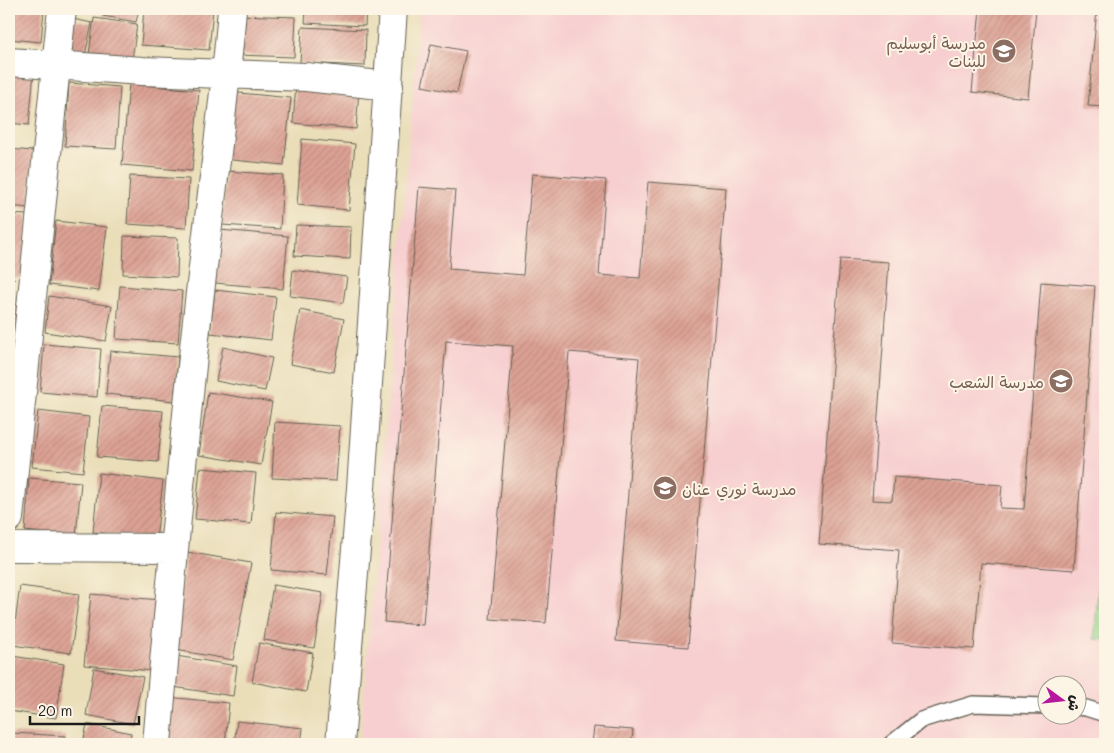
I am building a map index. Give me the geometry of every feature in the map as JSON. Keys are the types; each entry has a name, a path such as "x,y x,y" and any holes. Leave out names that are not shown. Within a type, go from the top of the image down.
{"street":[{"path":"9,518 62,9"},
{"path":"157,744 173,548 197,319 227,74 232,9"},
{"path":"340,744 361,479 393,9"},
{"path":"9,62 143,71 306,77 389,86"},
{"path":"9,547 173,548"}],"lane":[{"path":"891,744 921,720 973,704 1036,706"},
{"path":"1086,708 1105,714"}],"shaded area":[{"path":"420,9 1105,9 1105,744 360,744"}],"green space":[{"path":"1105,516 1105,640 1094,639"}],"building":[{"path":"9,9 44,9 41,42 9,39"},
{"path":"104,9 139,9 136,22 103,16"},
{"path":"144,9 162,9 162,12 187,14 187,9 213,9 209,50 141,45"},
{"path":"306,9 366,9 365,26 305,23"},
{"name":"مدرسة أبوسليم للبنات","path":"980,9 1036,9 1028,98 972,92"},
{"path":"1097,9 1105,9 1105,107 1088,106"},
{"path":"239,15 296,17 294,57 237,55"},
{"path":"94,18 137,24 132,60 89,54"},
{"path":"73,19 92,23 84,60 66,57"},
{"path":"302,27 366,30 365,66 300,63"},
{"path":"431,44 466,51 457,93 422,86"},
{"path":"9,69 34,72 29,125 9,123"},
{"path":"69,83 120,87 116,149 65,146"},
{"path":"129,84 199,90 192,171 122,165"},
{"path":"296,84 359,90 356,129 293,123"},
{"path":"229,92 291,98 284,165 222,159"},
{"path":"302,139 355,144 349,210 297,205"},
{"path":"9,149 33,151 29,208 9,206"},
{"path":"226,171 283,175 280,229 222,225"},
{"name":"مدرسة نوري عنان","path":"532,174 606,180 599,275 640,278 648,182 726,188 688,647 616,641 639,358 569,352 546,623 490,619 513,346 446,341 423,625 384,622 419,187 455,190 449,269 523,275"},
{"path":"130,176 189,179 186,228 127,224"},
{"path":"9,214 27,215 23,279 9,278"},
{"path":"56,221 107,227 99,291 49,285"},
{"path":"296,225 351,227 350,259 294,256"},
{"path":"220,230 288,236 283,289 215,283"},
{"path":"124,236 178,238 177,277 123,274"},
{"name":"مدرسة الشعب","path":"840,259 889,262 872,500 892,501 894,477 1002,485 1000,508 1024,509 1041,282 1095,286 1074,570 981,563 974,649 892,643 899,550 819,544"},
{"path":"293,270 347,277 343,303 290,296"},
{"path":"120,286 182,291 178,343 116,339"},
{"path":"215,290 276,297 271,340 210,333"},
{"path":"49,296 112,306 106,341 45,332"},
{"path":"9,304 30,306 27,340 9,339"},
{"path":"300,310 344,319 334,372 290,364"},
{"path":"44,344 101,349 97,397 40,392"},
{"path":"223,347 272,358 265,391 216,381"},
{"path":"110,351 178,357 174,401 106,394"},
{"path":"9,352 13,353 10,372 9,372"},
{"path":"208,392 272,402 261,465 199,455"},
{"path":"102,406 163,411 158,462 97,457"},
{"path":"38,411 89,417 83,472 32,467"},
{"path":"275,422 340,426 336,481 272,478"},
{"path":"200,468 256,473 251,524 195,519"},
{"path":"99,473 163,481 156,539 93,532"},
{"path":"29,478 81,482 76,536 25,531"},
{"path":"276,512 333,517 327,575 271,570"},
{"path":"187,552 251,563 233,660 170,649"},
{"path":"273,585 323,593 314,648 264,640"},
{"path":"20,586 79,594 71,653 12,645"},
{"path":"91,594 160,600 154,671 84,665"},
{"path":"259,643 313,653 306,692 252,682"},
{"path":"170,655 237,666 233,696 166,686"},
{"path":"12,656 64,664 56,718 9,711 9,680"},
{"path":"94,668 143,677 133,724 86,715"},
{"path":"167,697 229,703 225,744 162,744"},
{"path":"237,721 303,728 301,744 234,744"},
{"path":"87,724 131,733 129,744 83,744"},
{"path":"594,727 633,730 632,744 592,744"},
{"path":"12,733 66,736 65,744 11,744"}],"place":[{"name":"مدرسة أبوسليم للبنات","path":"1004,51"},
{"name":"مدرسة الشعب","path":"1061,381"},
{"name":"مدرسة نوري عنان","path":"665,488"}]}
